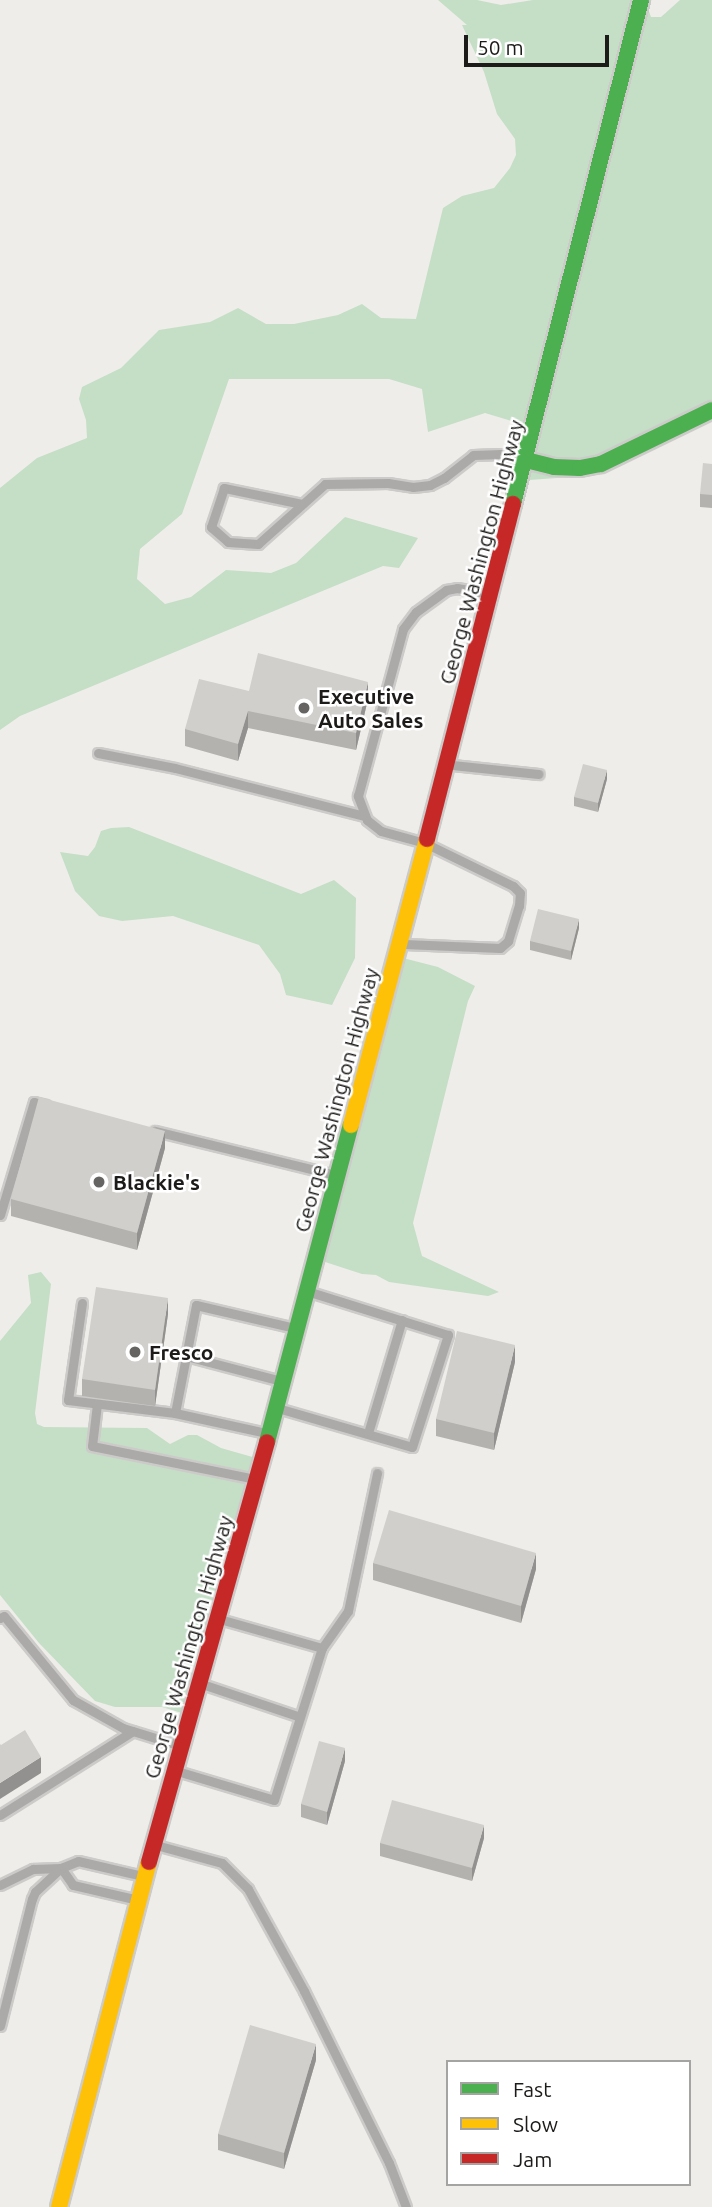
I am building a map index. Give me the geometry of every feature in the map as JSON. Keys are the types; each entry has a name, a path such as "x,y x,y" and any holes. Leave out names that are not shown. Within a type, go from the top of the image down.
{"main road":[{"name":"George Washington Highway","path":"59,2207 144,1877 201,1684 257,1479 492,594 641,0"},
{"path":"526,460 567,468 601,464 712,411"}],"lane":[{"path":"302,504 224,488 211,527 228,542 258,544 325,484 387,483 413,487 430,485 444,478 472,455 501,454 526,460"},
{"path":"399,944 500,948 508,941 519,906 520,893 513,886 425,843 381,831 365,816 358,796 403,629 416,612 446,590 457,588 492,594"},
{"path":"99,752 365,816"},
{"path":"447,764 539,774"},
{"path":"0,1215 34,1102 61,1108"},
{"path":"140,1127 337,1175"},
{"path":"276,1407 412,1447 448,1335 306,1291"},
{"path":"82,1303 68,1400 174,1413 269,1433"},
{"path":"174,1413 196,1305 296,1329"},
{"path":"368,1433 402,1320"},
{"path":"186,1356 283,1381"},
{"path":"96,1404 92,1446 257,1479"},
{"path":"176,1770 274,1800 322,1648 348,1611 377,1473"},
{"path":"0,1618 4,1616 73,1700 132,1731 183,1747"},
{"path":"219,1619 322,1648"},
{"path":"201,1684 300,1717"},
{"path":"0,1815 132,1731"},
{"path":"154,1845 222,1863 248,1888 389,2163 406,2207"},
{"path":"0,2026 35,1892 61,1868 78,1861 144,1877"},
{"path":"0,1885 33,1869 61,1868"},
{"path":"61,1868 73,1885 138,1900"},
{"path":"0,1972 11,1978"}],"green space":[{"path":"438,0 477,0 501,5 533,0 645,0 651,17 661,17 680,0 712,0 712,419 585,476 529,480 535,428 485,413 428,432 422,389 389,379 229,379 182,514 140,549 137,579 165,604 191,597 226,570 271,573 296,563 345,517 418,538 399,568 383,566 20,716 0,730 0,488 37,458 87,438 86,420 79,399 82,387 121,368 159,330 210,322 238,308 266,324 294,324 338,315 362,304 381,318 416,319 443,208 462,196 494,188 510,168 516,155 515,139 497,114 484,72 462,25 467,25"},
{"path":"129,827 301,894 334,880 356,898 355,958 332,1005 286,995 280,974 259,945 173,916 122,921 99,916 75,891 60,852 88,856 101,831"},
{"path":"403,958 438,967 475,986 468,1001 413,1223 422,1256 499,1292 488,1296 389,1282 376,1275 362,1274 319,1260"},
{"path":"41,1272 51,1284 35,1413 37,1424 44,1427 147,1428 170,1444 188,1435 197,1435 221,1448 263,1460 195,1717 162,1707 115,1707 95,1701 39,1643 0,1595 0,1341 31,1303 28,1275"}],"building":[{"path":"703,463 712,464 712,495 700,494"},
{"path":"258,653 368,682 356,733 248,711 238,744 185,729 199,679 249,691"},
{"path":"583,764 607,770 598,803 574,797"},
{"path":"538,909 579,919 571,951 530,941"},
{"path":"39,1097 165,1131 137,1233 11,1199"},
{"path":"96,1287 168,1298 155,1390 82,1379"},
{"path":"457,1331 515,1345 494,1433 436,1419"},
{"path":"389,1510 536,1553 521,1606 373,1563"},
{"path":"25,1730 41,1757 0,1783 0,1744"},
{"path":"319,1741 345,1748 327,1812 301,1804"},
{"path":"392,1800 484,1825 472,1868 380,1843"},
{"path":"250,2025 316,2044 284,2153 218,2134"}],"traffic: fast":[{"path":"513,504 641,0"},
{"path":"526,460 554,467 580,468 601,464 712,410"},
{"path":"267,1442 351,1125"}],"traffic: slow":[{"path":"351,1125 427,839"},
{"path":"59,2207 149,1862"}],"traffic: jam":[{"path":"427,839 513,504"},
{"path":"149,1862 267,1442"}],"place":[{"name":"Executive Auto Sales","path":"304,708"},
{"name":"Blackie's","path":"99,1182"},
{"name":"Fresco","path":"135,1352"}]}
